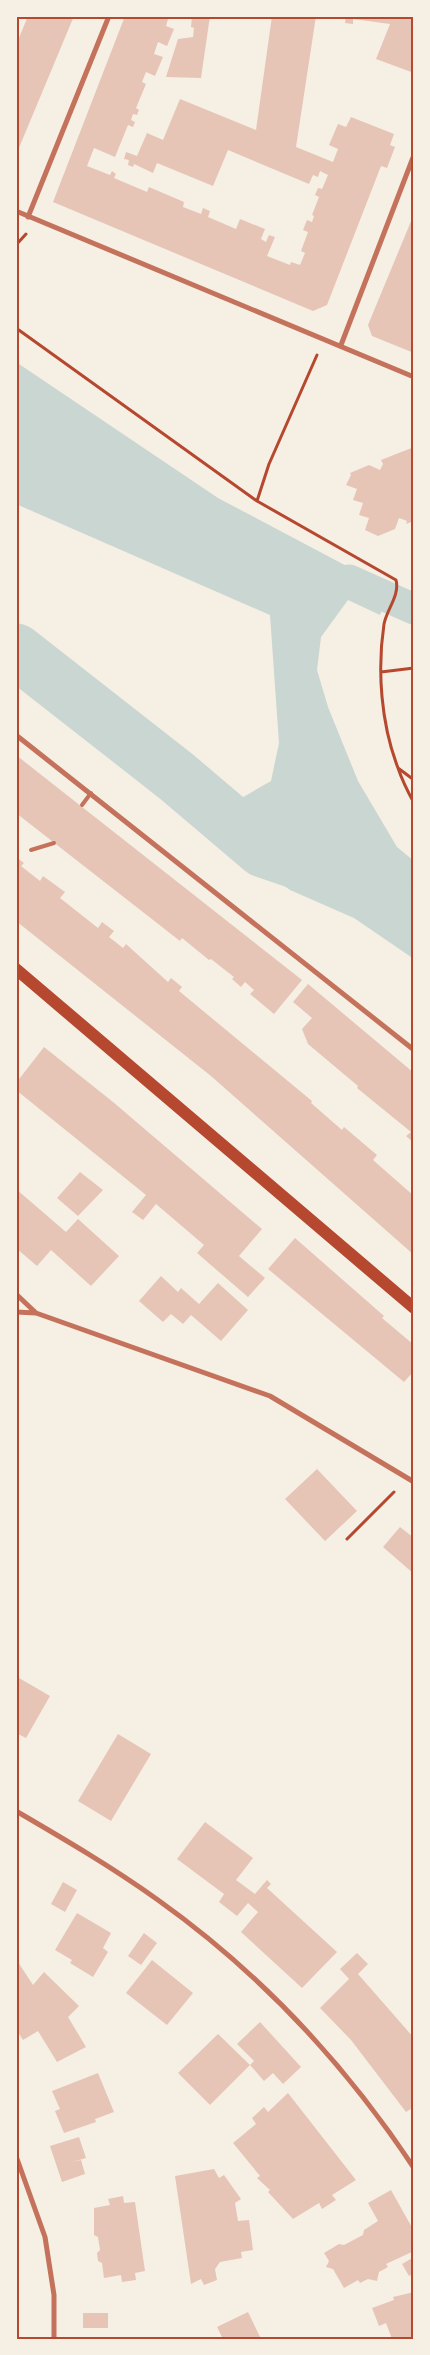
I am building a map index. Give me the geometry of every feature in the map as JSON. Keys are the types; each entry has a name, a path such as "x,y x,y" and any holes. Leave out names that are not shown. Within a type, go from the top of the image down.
{"main road":[{"path":"16,969 414,1308"}],"street":[{"path":"28,217 109,16"},
{"path":"341,345 414,155"},
{"path":"16,211 325,338 414,377"},
{"path":"16,735 91,792 414,1050"},
{"path":"16,1294 36,1313"},
{"path":"16,1312 36,1313 270,1396 414,1482"},
{"path":"16,1811 145,1890 238,1964 281,2004 340,2068 383,2123 414,2168"},
{"path":"16,2156 45,2237 54,2296 54,2339"}],"lane":[{"path":"82,805 91,792"},
{"path":"31,850 54,843"}],"path":[{"path":"16,328 257,501 396,580 398,587 384,622 381,672 384,714 397,768 414,803"},
{"path":"257,501 269,464 325,338"},
{"path":"381,672 414,668"},
{"path":"397,768 414,780"},
{"path":"347,1539 407,1479"}],"shaded area":[{"path":"16,362 218,498 390,589 380,615 348,600 321,637 317,670 328,707 358,781 397,847 414,861 414,959 354,918 290,890 214,834 238,800 271,781 279,743 270,615 16,504"}],"building":[{"path":"28,16 74,16 16,155 16,45"},
{"path":"125,16 169,16 166,26 174,29 167,46 158,42 154,54 163,57 155,76 146,72 142,82 146,84 136,108 139,110 137,115 133,114 131,120 135,122 133,127 128,125 115,157 94,148 87,166 110,175 112,171 116,174 114,178 147,192 149,187 184,202 183,207 201,214 203,208 210,211 208,217 236,229 240,219 265,229 261,239 266,242 269,235 275,237 267,256 290,265 291,262 300,265 305,253 301,251 308,232 303,230 307,220 312,222 314,216 312,215 319,197 315,195 318,188 322,189 328,175 320,171 318,177 313,175 309,184 228,150 213,186 157,163 153,173 134,164 133,167 128,165 129,160 124,159 126,152 137,156 147,133 163,140 180,99 256,130 272,16 316,16 296,147 333,162 338,149 329,145 338,124 346,127 351,117 394,134 390,145 395,147 387,168 381,166 327,305 313,311 53,202"},
{"path":"192,16 210,16 201,78 166,77 178,39 193,37 194,28 191,27"},
{"path":"346,16 414,16 414,73 376,59 390,24 353,19 353,24 345,23"},
{"path":"414,214 414,353 372,336 368,325"},
{"path":"414,447 414,521 406,524 407,521 399,518 395,529 378,536 365,530 369,518 359,515 363,503 353,500 357,489 346,485 351,475 350,473 369,465 380,470 383,464 381,460"},
{"path":"16,755 302,980 274,1014 250,994 254,990 245,982 241,987 232,979 234,977 211,959 209,960 182,938 180,941 16,813"},
{"path":"16,857 24,863 21,866 40,881 43,876 65,892 60,898 98,928 102,922 114,931 109,937 123,948 126,944 168,982 171,978 182,987 179,991 312,1101 311,1103 342,1130 344,1127 377,1155 373,1160 414,1196 414,1255 211,1076 16,921"},
{"path":"308,984 414,1073 414,1143 406,1136 411,1132 357,1088 358,1086 308,1044 302,1029 312,1018 293,1002"},
{"path":"44,1047 113,1102 262,1229 239,1256 265,1278 248,1297 197,1253 204,1245 156,1204 143,1220 132,1212 146,1195 16,1090 16,1083"},
{"path":"80,1172 103,1190 78,1216 57,1198"},
{"path":"16,1189 66,1232 78,1219 119,1256 91,1286 51,1250 37,1266 16,1248"},
{"path":"295,1238 384,1316 382,1318 414,1345 414,1371 404,1382 268,1269"},
{"path":"161,1276 178,1292 181,1288 199,1304 218,1283 248,1310 221,1341 191,1315 183,1324 171,1314 163,1322 139,1301"},
{"path":"317,1469 357,1511 325,1541 285,1499"},
{"path":"400,1527 414,1538 414,1574 383,1547"},
{"path":"19,1678 50,1696 26,1738 16,1733 16,1683"},
{"path":"118,1734 151,1754 111,1821 78,1801"},
{"path":"205,1822 253,1858 236,1880 255,1894 267,1880 271,1884 267,1888 337,1952 302,1988 241,1932 258,1912 248,1903 237,1916 219,1902 224,1894 177,1859"},
{"path":"63,1882 77,1890 65,1912 51,1904"},
{"path":"77,1913 111,1933 103,1948 108,1952 93,1977 70,1963 72,1960 55,1950"},
{"path":"144,1933 157,1943 141,1965 128,1956"},
{"path":"357,1953 368,1964 358,1974 414,2038 414,2107 406,2112 351,2040 320,2008 349,1979 340,1969"},
{"path":"152,1960 193,1993 167,2025 126,1993"},
{"path":"18,1962 33,1985 44,1972 79,2006 68,2017 86,2047 57,2062 38,2031 23,2040 16,2029 16,1963"},
{"path":"260,2022 301,2067 283,2084 273,2073 264,2081 250,2065 254,2061 237,2044"},
{"path":"218,2034 250,2065 210,2105 178,2073"},
{"path":"98,2073 114,2112 95,2119 96,2122 64,2133 55,2111 60,2109 52,2091"},
{"path":"288,2093 356,2180 332,2195 336,2200 322,2209 319,2203 293,2219 268,2192 270,2190 257,2178 260,2176 233,2143 256,2124 252,2118 264,2107 268,2112"},
{"path":"79,2137 86,2158 72,2162 81,2160 85,2174 62,2182 50,2146"},
{"path":"214,2169 219,2178 224,2175 241,2199 235,2203 238,2221 249,2220 253,2250 241,2252 242,2258 220,2262 215,2269 217,2280 204,2285 201,2279 191,2284 175,2176"},
{"path":"391,2190 414,2231 414,2251 386,2264 388,2267 379,2272 377,2281 368,2279 360,2283 358,2280 344,2288 333,2269 326,2267 329,2261 324,2253 339,2244 344,2245 363,2235 364,2230 378,2221 368,2203"},
{"path":"123,2196 124,2203 135,2202 145,2271 135,2273 136,2280 122,2282 121,2275 104,2278 102,2263 98,2261 97,2253 100,2250 98,2237 94,2235 94,2208 110,2205 108,2199"},
{"path":"414,2257 414,2273 409,2276 402,2264"},
{"path":"414,2292 414,2339 392,2339 386,2323 379,2326 372,2308 394,2300 393,2297"},
{"path":"248,2312 261,2339 223,2339 217,2327"},
{"path":"83,2313 108,2313 108,2328 83,2328"}],"waterway":[{"path":"349,580 414,609"},
{"path":"16,651 177,777 263,850 351,880 414,923"}]}
